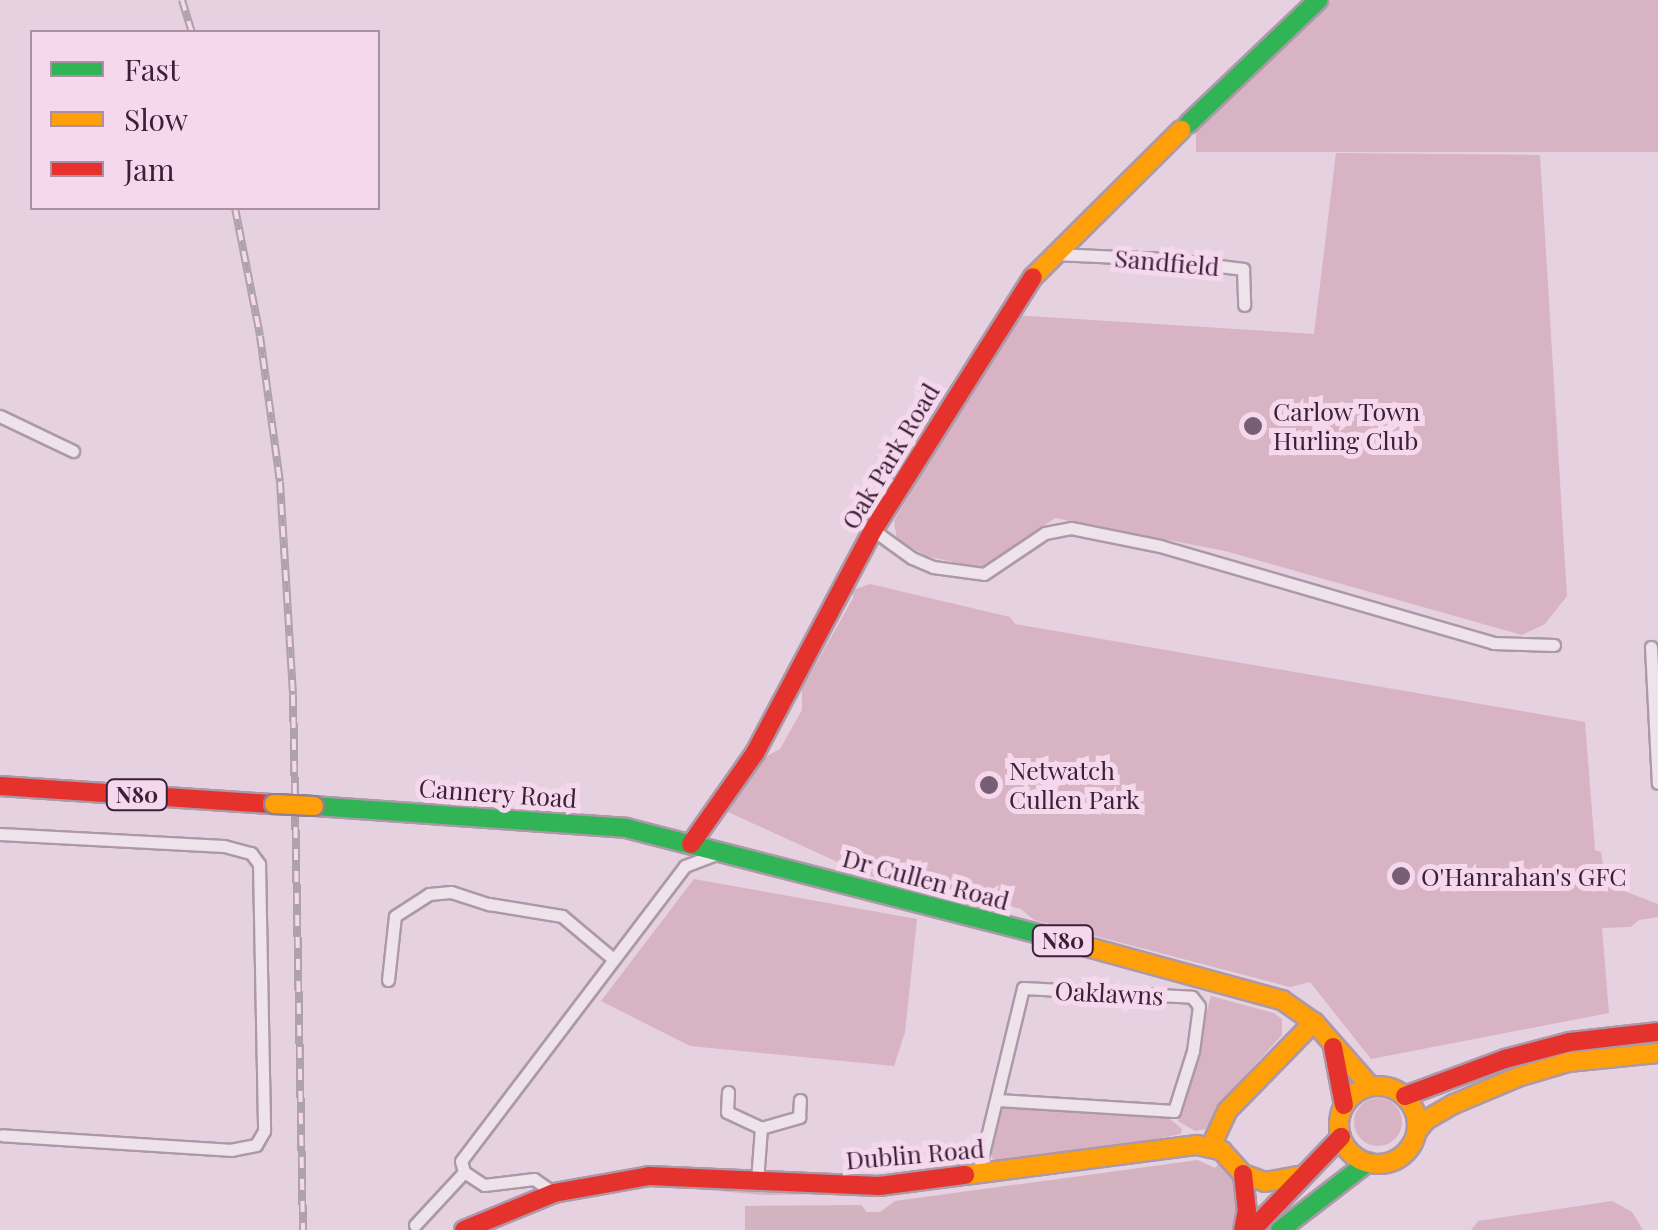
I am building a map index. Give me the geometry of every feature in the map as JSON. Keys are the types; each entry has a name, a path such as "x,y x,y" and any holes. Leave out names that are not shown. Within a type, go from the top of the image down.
{"main road":[{"name":"Oak Park Road","path":"685,841 755,752 873,530 1022,289 1318,0"},
{"name":"Cannery Road","path":"0,786 626,828 685,841"},
{"name":"N80","path":"685,841 719,853"},
{"name":"Dr Cullen Road","path":"719,853 1282,1000 1314,1022 1333,1048"},
{"path":"1314,1022 1227,1111 1211,1146 1222,1150 1245,1177 1278,1202 1287,1224 1368,1162 1400,1157 1426,1120 1454,1104 1518,1077 1568,1062 1658,1053"},
{"path":"1417,1131 1413,1106 1405,1096 1554,1046 1658,1032"},
{"name":"N80","path":"1333,1048 1370,1086 1382,1086 1405,1096"},
{"name":"N80","path":"1333,1048 1344,1105 1341,1137"},
{"path":"1344,1105 1370,1086"},
{"path":"1252,1230 1341,1137 1346,1148 1368,1162"},
{"name":"Dublin Road","path":"464,1230 554,1193 649,1176 879,1186 1211,1146"},
{"path":"1245,1177 1265,1182 1302,1175"},
{"path":"1243,1230 1245,1177"}],"street":[{"name":"Sandfield","path":"1054,254 1164,259 1244,270 1244,305"},
{"path":"0,416 73,451"},
{"path":"873,530 912,558 933,567 984,574 1045,532 1070,528 1160,546 1493,643 1554,644"},
{"path":"1651,646 1658,783"},
{"path":"0,834 224,846 252,853 259,864 264,1131 256,1145 231,1150 2,1135"},
{"path":"685,841 685,866"},
{"path":"554,1193 534,1179 484,1185 464,1172 462,1162 470,1146 685,866 719,853"},
{"path":"388,980 395,916 429,894 452,892 489,904 562,916 612,958"},
{"name":"Oaklawns","path":"978,1174 1024,988 1192,997 1200,1006 1193,1051 1174,1111 997,1100"},
{"path":"728,1092 727,1112 761,1128 800,1117 800,1100"},
{"path":"757,1181 761,1128"},
{"path":"415,1225 464,1172"}],"shaded area":[{"path":"1331,0 1658,0 1658,152 1196,152 1196,131"},
{"name":"Carlow Town Hurling Club","path":"1336,153 1540,155 1567,596 1545,624 1522,635 1225,551 1055,518 981,568 926,556 897,539 894,521 1014,315 1314,334"},
{"path":"870,584 1010,617 1015,624 1585,722 1595,850 1601,852 1604,871 1616,888 1658,904 1658,917 1639,920 1631,927 1602,928 1609,1013 1371,1059 1310,982 1290,987 1034,920 1021,909 979,898 967,903 864,874 728,812 763,758 780,749 802,710 802,689 853,598 853,590"},
{"path":"694,879 917,919 905,1032 894,1066 690,1046 601,1001"},
{"path":"1211,996 1274,1013 1282,1019 1282,1035 1219,1104 1206,1129 1195,1131 1178,1121"},
{"path":"1378,1098 1395,1105 1402,1122 1395,1139 1378,1146 1361,1139 1354,1122 1361,1105"},
{"path":"1003,1108 1164,1114 1182,1129 1181,1134 1136,1143 993,1161 990,1147"},
{"path":"1198,1160 1215,1168 1219,1163 1241,1185 1236,1230 745,1230 745,1206 861,1205 867,1212 880,1212 895,1201"},
{"path":"640,1184 855,1194 763,1195"},
{"path":"1612,1201 1632,1212 1643,1230 1471,1230 1478,1221"}],"railway":[{"path":"182,0 191,30"},
{"path":"235,210 260,336 280,482 293,695 303,1230"}],"traffic: fast":[{"path":"1188,124 1318,0"},
{"path":"314,806 626,828 1073,943"},
{"path":"1280,1230 1368,1162"}],"traffic: slow":[{"path":"1033,277 1181,130"},
{"path":"274,804 314,806"},
{"path":"1073,943 1282,1000 1314,1022 1370,1086"},
{"path":"1211,1146 1227,1111 1314,1022"},
{"path":"1417,1131 1426,1120 1454,1104 1518,1077 1568,1062 1658,1053"},
{"path":"1378,1086 1406,1097 1417,1125 1406,1153 1378,1164 1350,1153 1339,1125 1350,1097 1378,1086"},
{"path":"965,1175 1197,1145 1222,1151 1243,1174 1265,1182 1303,1175"}],"traffic: jam":[{"path":"691,844 755,753 873,530 1033,277"},
{"path":"0,786 274,804"},
{"path":"1405,1096 1505,1059 1570,1042 1658,1032"},
{"path":"1333,1047 1344,1105"},
{"path":"1252,1230 1341,1137"},
{"path":"1243,1174 1247,1210 1243,1230"},
{"path":"464,1230 554,1193 649,1176 879,1186 965,1175"}],"place":[{"name":"Carlow Town Hurling Club","path":"1253,426"},
{"name":"Netwatch Cullen Park","path":"989,785"},
{"name":"O'Hanrahan's GFC","path":"1401,876"}]}
